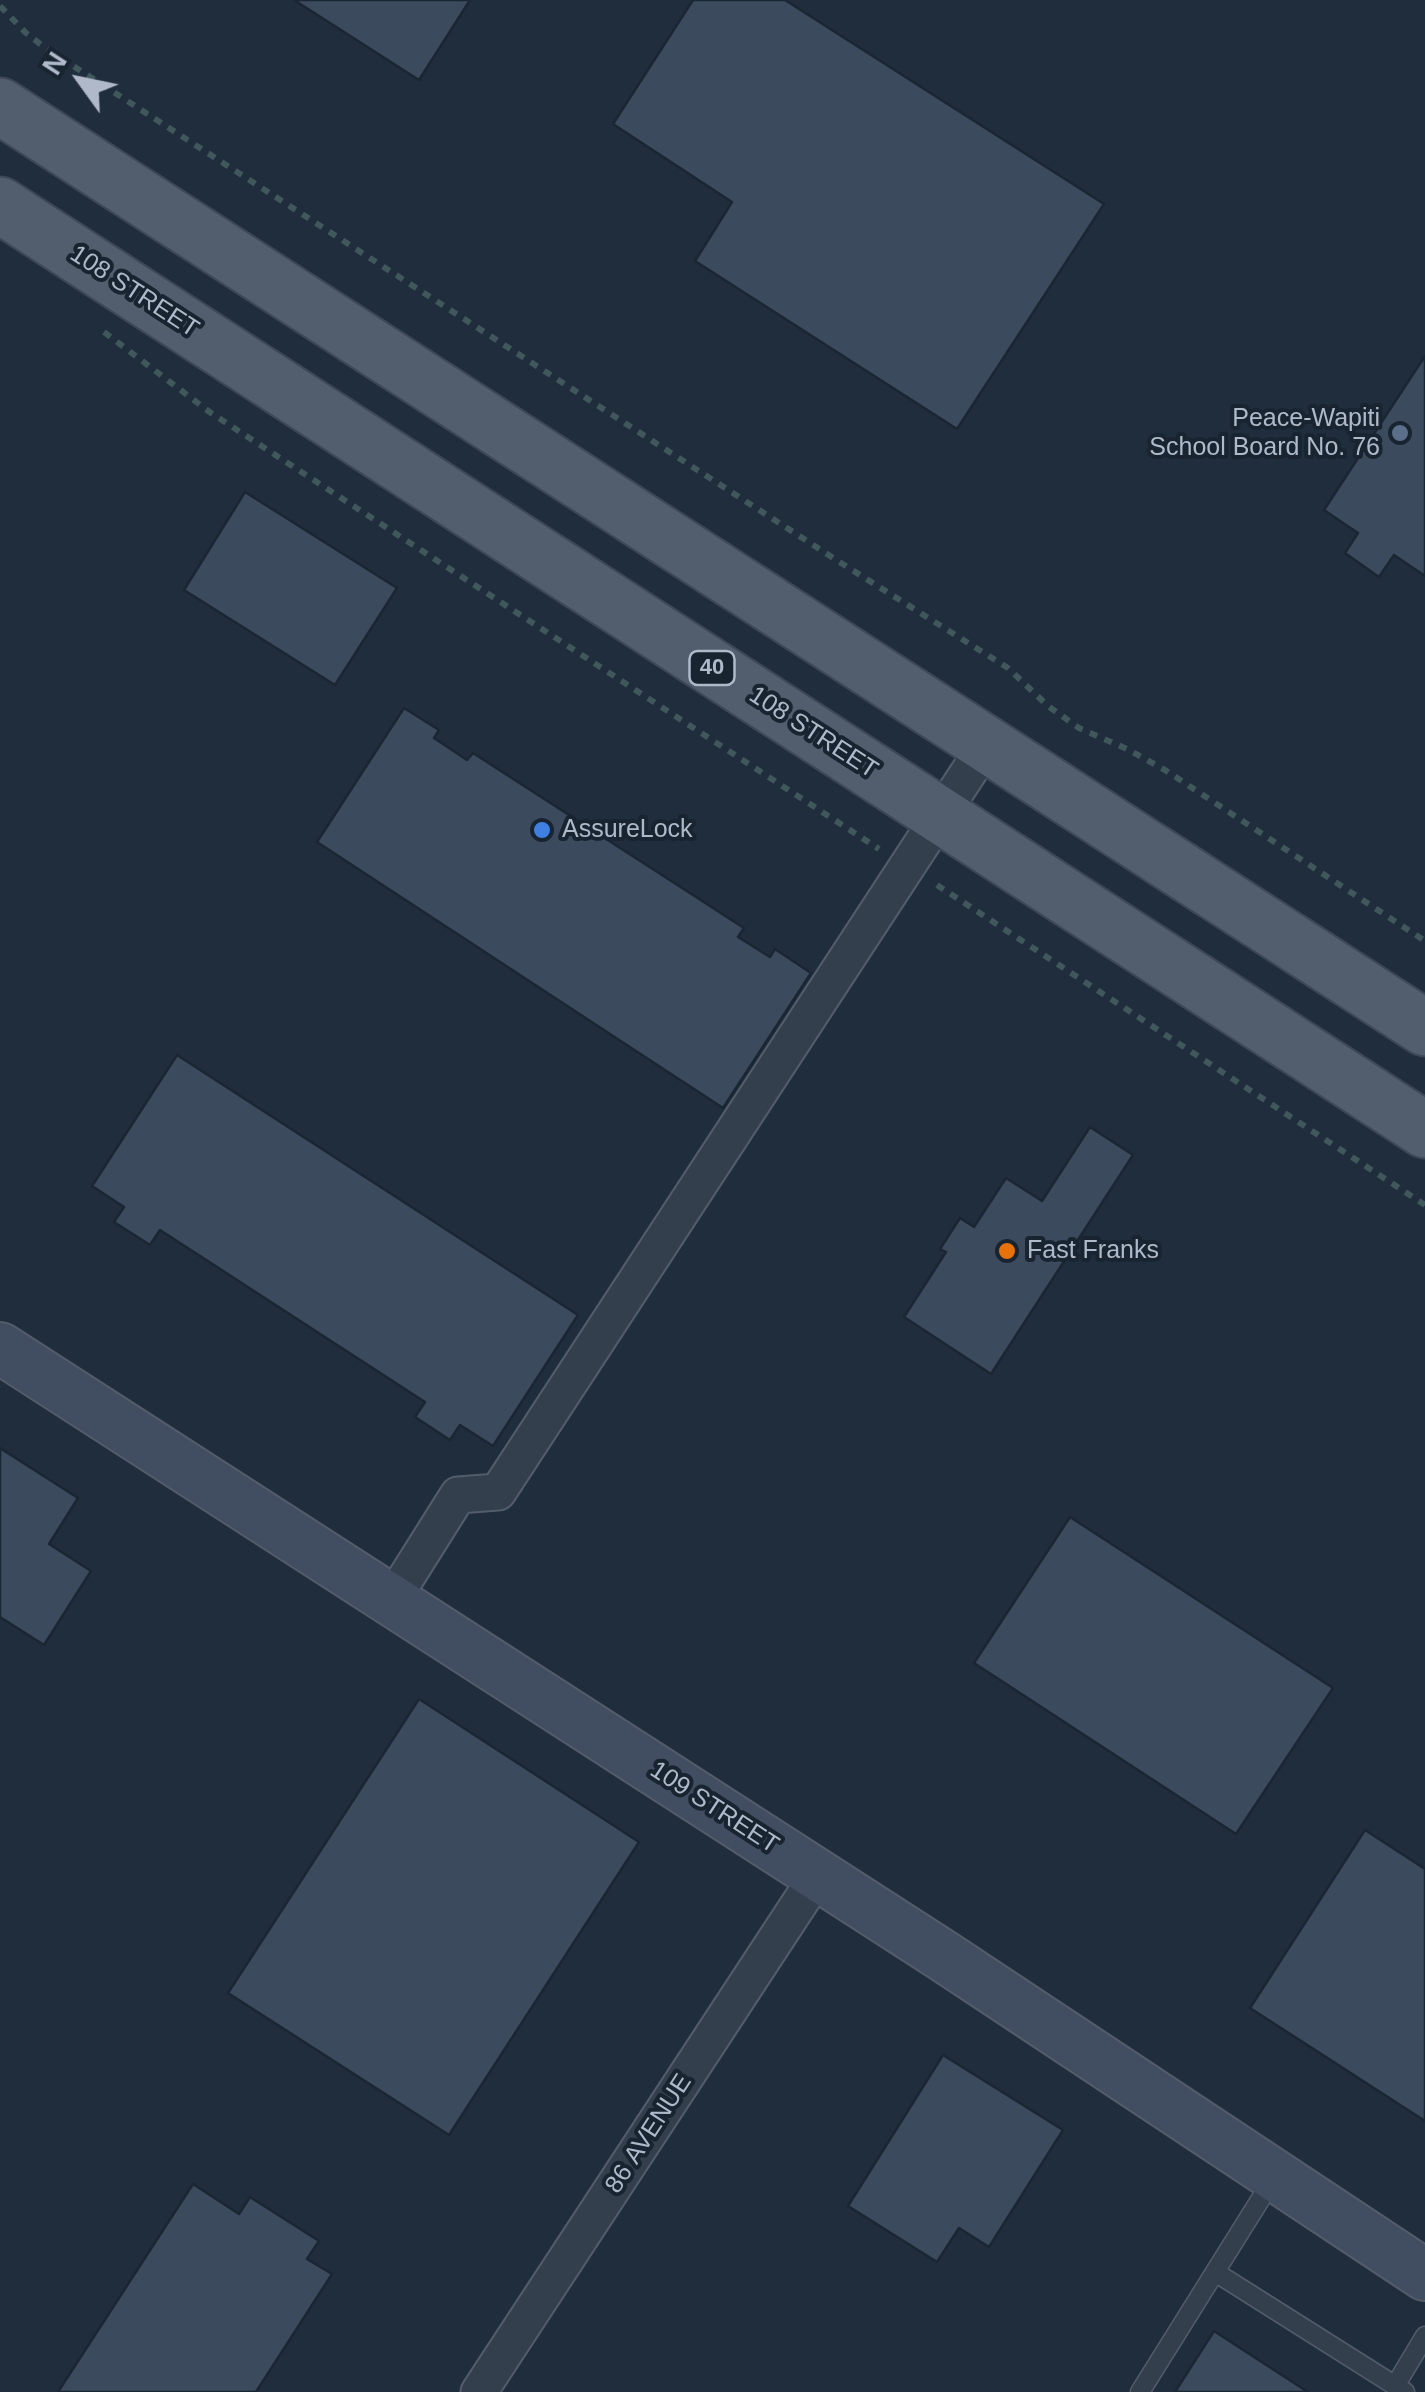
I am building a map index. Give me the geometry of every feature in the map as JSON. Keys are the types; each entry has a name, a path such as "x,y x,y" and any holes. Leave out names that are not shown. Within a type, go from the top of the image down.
{"main road":[{"path":"0,106 1425,1028"},
{"name":"108 STREET","path":"0,206 1425,1130"}],"street":[{"path":"392,1600 458,1496 498,1492 987,744"},
{"name":"109 STREET","path":"0,1348 818,1875 1425,2275"},
{"name":"86 AVENUE","path":"480,2392 818,1875"}],"lane":[{"path":"1140,2392 1275,2176"},
{"path":"1215,2272 1400,2389 1425,2336"}],"path":[{"path":"0,6 44,47 1008,668 1062,718 1165,770 1425,941"},
{"path":"96,326 211,413 1425,1205"}],"building":[{"path":"294,0 470,0 419,80"},
{"path":"693,0 785,0 1104,204 957,429 695,261 732,202 613,124"},
{"name":"Peace-Wapiti School Board No. 76","path":"1425,356 1425,576 1394,555 1379,577 1345,553 1358,533 1324,510"},
{"path":"245,492 397,588 335,685 184,590"},
{"path":"404,708 439,730 434,738 467,760 473,753 744,928 738,937 770,957 775,949 811,973 723,1108 317,842"},
{"path":"177,1055 578,1315 493,1446 460,1425 450,1440 415,1417 425,1402 160,1230 150,1245 114,1222 124,1207 92,1186"},
{"name":"Fast Franks","path":"1090,1127 1133,1155 991,1374 904,1317 946,1252 940,1249 960,1218 974,1227 1006,1178 1042,1201"},
{"path":"0,1448 78,1498 49,1544 91,1571 44,1645 0,1617"},
{"path":"1070,1517 1333,1688 1236,1834 974,1663"},
{"path":"419,1699 639,1842 449,2135 228,1993"},
{"path":"1365,1830 1425,1869 1425,2121 1250,2008"},
{"path":"943,2055 1063,2130 989,2247 959,2228 937,2262 848,2206"},
{"path":"193,2184 239,2214 250,2197 319,2241 307,2259 332,2274 256,2392 58,2392"},
{"path":"1214,2331 1308,2392 1175,2392"}],"place":[{"name":"Peace-Wapiti School Board No. 76","path":"1400,433"},
{"name":"AssureLock","path":"542,830"},
{"name":"Fast Franks","path":"1007,1251"}]}
